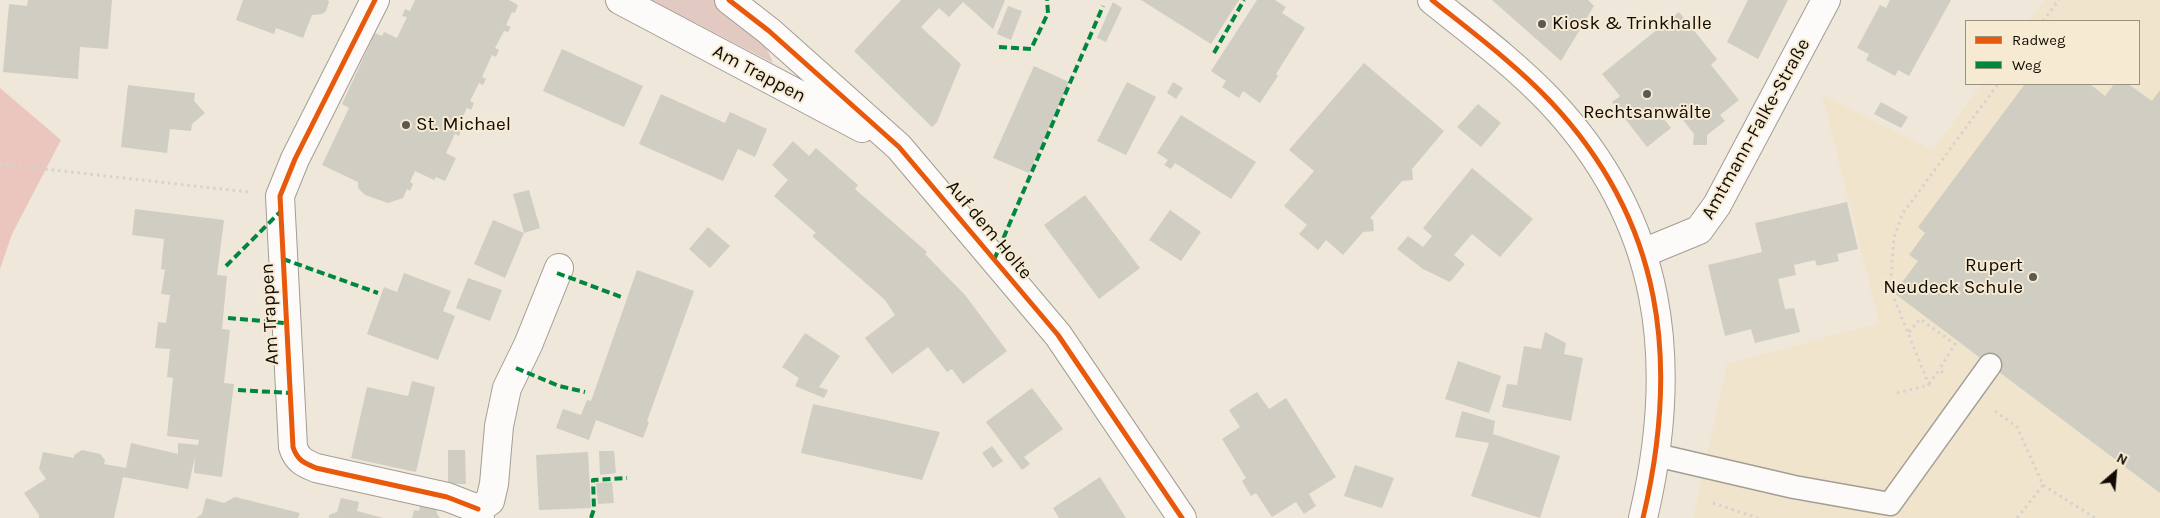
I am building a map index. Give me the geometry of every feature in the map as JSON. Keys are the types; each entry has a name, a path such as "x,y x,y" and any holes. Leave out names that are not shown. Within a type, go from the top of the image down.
{"street":[{"name":"Am Trappen","path":"375,0 295,159 280,196 285,319 293,447 296,456 301,461 316,468 447,498 479,514 490,502 494,484 499,426 507,388 528,345 559,268"},
{"name":"Am Trappen","path":"620,0 899,147"},
{"name":"Auf dem Holte","path":"728,0 769,31 899,147 1058,335 1182,518"},
{"path":"1432,0 1500,54 1550,101 1588,147 1618,194 1643,253 1654,298 1662,382 1656,455 1643,518"},
{"name":"Amtmann-Falke-Straße","path":"1643,253 1699,230 1717,205 1826,0"}],"lane":[{"path":"1656,455 1794,487 1890,504 1990,366"}],"path":[{"path":"2044,20 2059,0"},
{"path":"1898,393 1929,385 1893,296 1891,278 1894,237 1903,213 1997,85"},
{"path":"0,164 280,196"},
{"path":"1909,332 1920,319 1928,322 1955,344 1939,370"},
{"path":"2017,427 2043,484 2095,518"},
{"path":"2017,518 2043,484"},
{"path":"1705,500 1758,518"}],"shaded area":[{"path":"652,0 714,0 762,37 773,63"},
{"path":"2044,0 2160,0 2160,518 1693,518 1727,364 1879,323 1822,95 1933,150 1981,85 2140,85 2140,20 2029,20"},
{"path":"0,88 61,140 12,234 0,269"}],"building":[{"path":"28,0 112,0 108,49 80,47 78,79 3,72 9,4 27,6"},
{"path":"243,0 328,0 329,2 326,11 322,14 312,15 303,38 276,28 274,34 236,20"},
{"path":"415,0 509,0 518,5 515,13 512,12 506,25 511,27 508,32 504,31 495,48 499,50 496,57 492,55 482,77 486,79 483,85 479,83 470,101 474,103 471,110 467,108 457,128 461,130 459,136 455,134 446,153 456,158 445,181 436,177 434,180 415,171 410,182 413,184 410,191 407,189 403,198 388,203 365,195 358,188 358,182 322,165 349,108 342,104 375,33 382,36 384,32 397,38 407,17 402,16 405,9 410,11"},
{"path":"901,0 1005,0 993,29 963,2 949,17 939,8 921,27 961,64 937,122 932,127 854,51"},
{"path":"1141,0 1239,0 1211,44"},
{"path":"1257,0 1275,0 1286,7 1282,13 1305,28 1276,74 1278,76 1260,103 1243,91 1239,98 1222,87 1226,81 1211,71"},
{"path":"1492,0 1588,0 1594,6 1561,61"},
{"path":"1748,0 1788,0 1758,59 1727,42"},
{"path":"1890,0 1951,0 1909,76 1898,70 1895,76 1866,60 1869,54 1857,48 1880,5 1886,8"},
{"path":"1113,2 1122,8 1106,42 1097,38"},
{"path":"1008,6 1022,11 1011,40 997,34"},
{"path":"1679,12 1717,59 1711,65 1739,100 1720,115 1725,121 1707,135 1707,145 1693,145 1694,134 1672,106 1661,115 1671,128 1647,147 1612,102 1620,96 1602,74"},
{"path":"562,49 643,86 624,127 543,91"},
{"path":"1364,63 1444,131 1412,169 1413,180 1402,181 1370,218 1373,220 1374,231 1363,232 1343,255 1326,240 1318,250 1299,234 1307,225 1284,206 1314,171 1289,150"},
{"path":"1034,66 1069,82 1029,173 993,158"},
{"path":"1127,82 1156,97 1126,155 1097,141"},
{"path":"1173,82 1183,88 1176,99 1167,93"},
{"path":"128,85 195,93 194,101 205,113 192,124 191,131 170,129 167,153 121,147"},
{"name":"Rupert Neudeck Schule","path":"2024,85 2091,85 2105,96 2113,85 2129,85 2152,101 2160,90 2160,493 1894,293 1918,261 1909,255 1925,233 1918,227"},
{"path":"661,94 725,123 730,112 767,129 755,157 738,149 723,181 639,144"},
{"path":"1881,102 1908,117 1901,128 1874,114"},
{"path":"1478,104 1501,123 1481,147 1457,127"},
{"path":"1181,115 1256,162 1231,199 1175,163 1171,169 1164,165 1168,160 1157,153"},
{"path":"793,141 809,156 816,148 858,185 855,189 927,252 925,254 965,295 1007,351 963,384 952,369 947,372 928,347 892,374 865,338 895,315 885,300 812,236 816,233 774,196 788,180 772,165"},
{"path":"1472,168 1533,219 1500,257 1472,234 1454,255 1465,264 1450,282 1423,269 1397,249 1408,236 1423,247 1432,236 1423,228"},
{"path":"529,190 540,228 524,233 513,194"},
{"path":"1085,195 1140,268 1099,299 1044,225"},
{"path":"1847,202 1858,249 1837,254 1839,261 1817,266 1815,260 1794,265 1796,275 1778,279 1785,309 1794,308 1800,332 1755,343 1751,329 1725,336 1708,265 1762,252 1755,223"},
{"path":"135,209 224,220 217,275 227,276 222,329 230,330 224,383 234,384 222,477 194,473 195,456 188,489 123,477 114,518 39,518 39,515 24,493 46,479 39,469 43,452 74,458 74,455 82,450 100,454 105,460 104,464 126,468 131,443 178,454 178,443 198,445 199,440 167,436 173,378 167,377 170,349 155,348 158,322 166,323 170,295 161,294 165,270 161,269 164,239 132,235"},
{"path":"1170,210 1201,232 1181,261 1149,240"},
{"path":"493,220 524,233 505,278 474,264"},
{"path":"708,227 730,246 710,268 689,249"},
{"path":"637,270 694,291 647,421 649,422 643,438 596,420 589,440 556,428 563,409 581,415 587,400 591,401"},
{"path":"404,273 451,291 443,311 455,316 438,360 367,334 384,287 397,292"},
{"path":"468,278 502,290 490,321 456,308"},
{"path":"1545,332 1566,343 1564,354 1583,358 1571,421 1502,407 1507,384 1517,385 1524,346 1541,349"},
{"path":"805,333 840,356 819,387 828,390 824,398 795,386 799,378 782,367"},
{"path":"1458,361 1501,376 1489,413 1445,399"},
{"path":"412,381 435,387 416,472 351,458 367,387 408,396"},
{"path":"1032,388 1063,429 1024,457 1030,464 1022,470 986,422"},
{"path":"1257,392 1269,409 1286,398 1336,477 1309,494 1316,506 1304,514 1296,502 1272,517 1256,493 1251,496 1242,481 1246,478 1222,439 1240,427 1229,410"},
{"path":"813,404 940,432 922,480 801,453"},
{"path":"1462,411 1495,421 1493,434 1560,456 1540,518 1471,496 1489,443 1455,437"},
{"path":"992,446 1003,461 993,468 982,453"},
{"path":"448,450 465,450 466,484 448,484"},
{"path":"599,451 614,451 616,473 600,475"},
{"path":"588,452 591,508 539,510 536,455"},
{"path":"1355,465 1394,478 1382,508 1344,496"},
{"path":"1100,477 1126,518 1059,518 1053,508"},
{"path":"612,482 614,503 598,504 596,483"},
{"path":"235,497 300,513 298,518 196,518 202,514 206,498 224,503"},
{"path":"341,498 359,502 357,511 383,518 329,518 329,515 337,512"},
{"path":"421,501 436,505 437,514 440,518 412,518 414,510 419,511"}],"tram line":[{"path":"1432,0 1508,61 1550,101 1588,147 1618,195 1639,245 1653,296 1660,349 1660,404 1654,460 1643,518"}],"marked path":[{"path":"999,47 1031,49 1048,13 1047,0"},
{"path":"1214,53 1244,0"},
{"path":"994,260 1103,6"},
{"path":"226,266 281,211"},
{"path":"283,259 378,293"},
{"path":"557,273 624,298"},
{"path":"228,318 285,323"},
{"path":"516,368 559,386 585,392"},
{"path":"238,390 290,393"},
{"path":"591,518 594,509 593,480 627,478"}],"cycle path":[{"path":"375,0 295,159 280,196 293,447 301,460 316,468 447,497 478,509"},
{"path":"729,0 769,31 899,147 1058,335 1182,518"},
{"path":"1432,0 1508,61 1550,101 1588,147 1618,195 1639,245 1653,296 1660,349 1660,404 1654,460 1643,518"}],"place":[{"name":"Kiosk & Trinkhalle","path":"1542,24"},
{"name":"Rechtsanwälte","path":"1647,94"},
{"name":"St. Michael","path":"406,125"},
{"name":"Rupert Neudeck Schule","path":"2033,277"}]}
